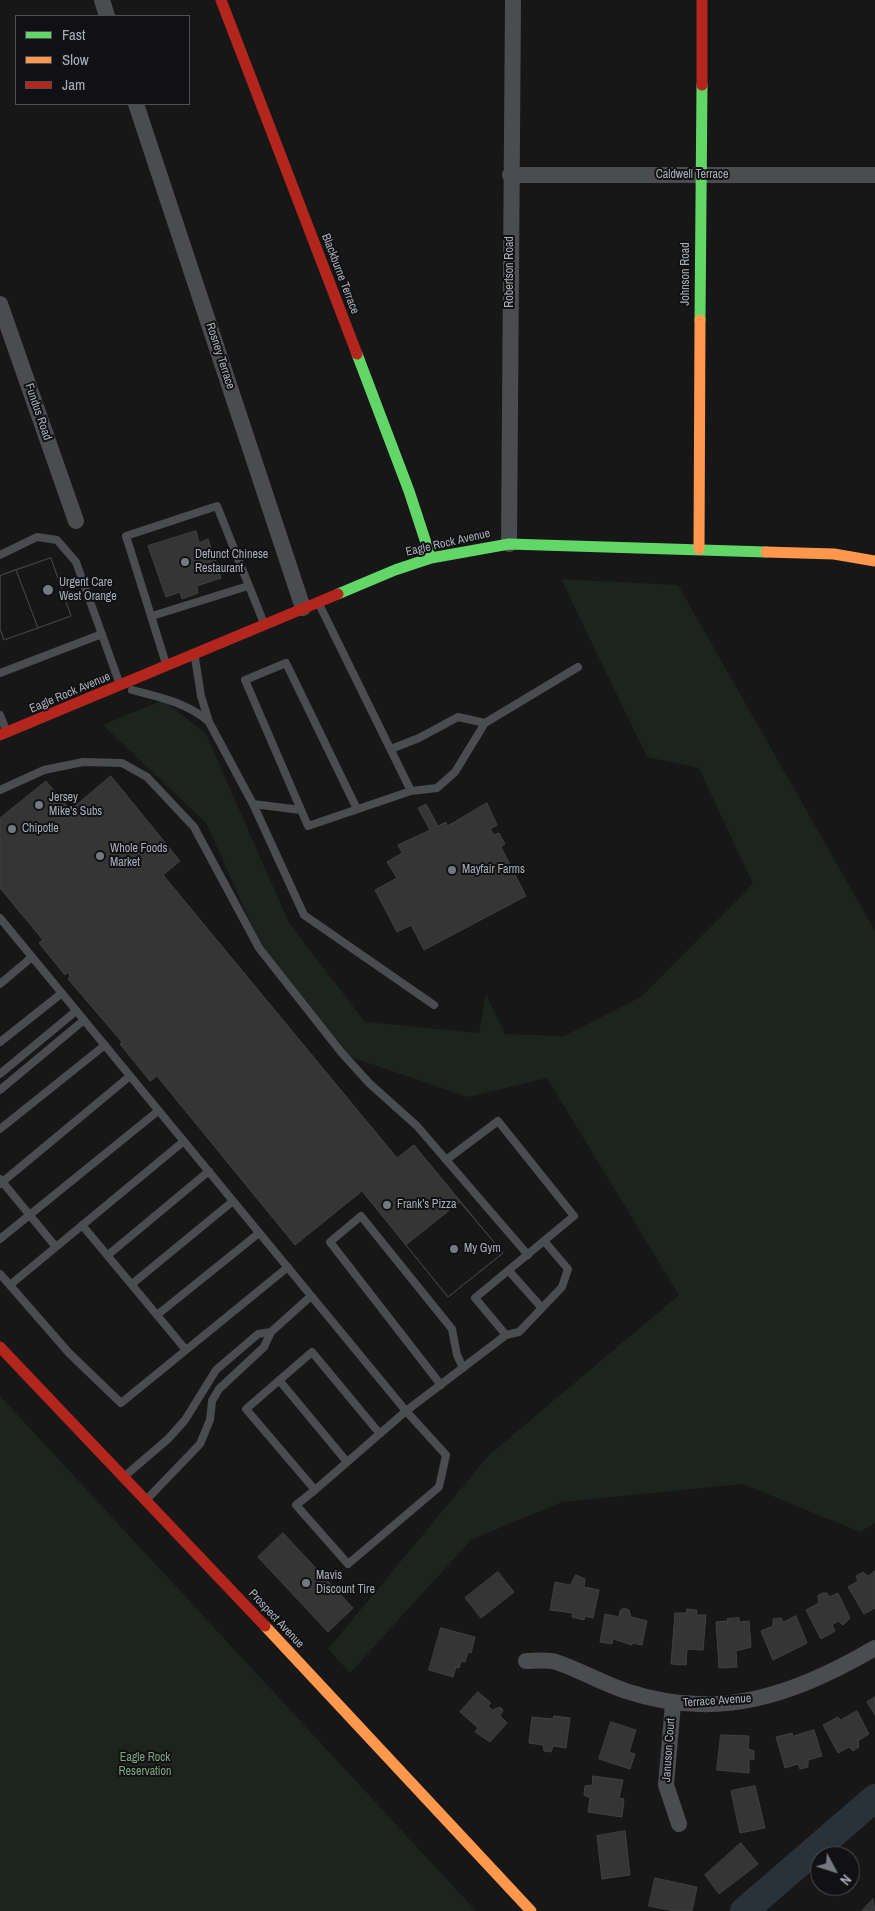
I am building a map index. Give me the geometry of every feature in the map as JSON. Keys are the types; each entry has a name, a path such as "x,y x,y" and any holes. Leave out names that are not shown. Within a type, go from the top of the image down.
{"main road":[{"name":"Blackburne Terrace","path":"221,0 409,491 431,558"},
{"name":"Johnson Road","path":"698,549 702,0"},
{"name":"Eagle Rock Avenue","path":"4,734 395,570 431,558 509,544 834,554 875,561"},
{"name":"Prospect Avenue","path":"0,1347 146,1500 530,1911"}],"street":[{"path":"102,0 107,15"},
{"name":"Robertson Road","path":"509,544 510,176 513,0"},
{"name":"Rosney Terrace","path":"136,105 311,605"},
{"name":"Caldwell Terrace","path":"510,176 875,175"},
{"name":"Fundus Road","path":"0,304 76,521"},
{"name":"Terrace Avenue","path":"526,1661 554,1661 599,1682 673,1704 743,1702 779,1694 815,1680 875,1648"},
{"name":"Januson Court","path":"673,1704 666,1785 679,1824"}],"lane":[{"path":"167,666 126,536 216,506 265,626"},
{"path":"0,555 37,537 57,540 76,562 121,686 182,705 198,712 209,722"},
{"path":"152,616 248,586"},
{"path":"311,605 391,749 411,791"},
{"path":"0,673 102,634"},
{"path":"194,655 201,696 209,722 253,804 304,915 434,1005"},
{"path":"357,809 286,663 245,680 308,826 411,791 437,788 455,772 485,723 578,667"},
{"path":"0,715 4,734"},
{"path":"391,749 419,738 458,717 485,723"},
{"path":"0,790 44,770 83,762 122,763 147,777 194,827 259,948 341,1052 369,1083 417,1126 528,1255"},
{"path":"253,804 302,810"},
{"path":"0,918 3,928 32,957 210,1171 406,1412 446,1455 438,1486 348,1564 296,1505 406,1412 506,1335 519,1332 562,1287 568,1269 545,1242"},
{"path":"0,984 32,957"},
{"path":"0,1042 62,993"},
{"path":"0,1074 76,1011"},
{"path":"0,1090 84,1020"},
{"path":"0,1129 104,1045"},
{"path":"56,1247 1,1182 130,1076"},
{"path":"0,1239 158,1110"},
{"path":"446,1160 498,1122 574,1216 545,1242 475,1298 506,1335"},
{"path":"10,1285 184,1141"},
{"path":"108,1255 210,1171"},
{"path":"132,1284 233,1201"},
{"path":"441,1386 330,1242 361,1216 452,1329 457,1355 463,1368"},
{"path":"82,1225 186,1350"},
{"path":"157,1315 259,1233"},
{"path":"0,1274 69,1354 121,1403 288,1267"},
{"path":"509,1271 542,1308"},
{"path":"146,1500 200,1444 210,1420 212,1401 219,1389 264,1347 271,1332 311,1296"},
{"path":"123,1477 168,1439 185,1420 216,1370 258,1334 271,1332"},
{"path":"315,1490 246,1409 279,1380 312,1352 380,1434"},
{"path":"279,1380 347,1462"}],"green space":[{"path":"561,579 678,585 875,931 875,1523 860,1532 743,1484 562,1502 471,1540 350,1673 328,1649 489,1455 679,1295 547,1078 468,1097 348,1056 264,953 207,824 103,725 163,700 206,734 289,923 365,1022 479,1033 486,994 505,1034 564,1036 641,997 753,884 699,768 647,757"},
{"name":"Eagle Rock Reservation","path":"0,1396 476,1911 0,1911"}],"building":[{"name":"Defunct Chinese Restaurant","path":"196,531 199,543 208,539 221,578 197,586 198,593 182,599 180,592 166,597 148,546"},
{"path":"51,558 71,616 4,640 0,629 0,576"},
{"path":"51,558 71,616 38,628 16,570"},
{"path":"16,570 38,628 4,640 0,629 0,576"},
{"path":"111,776 180,861 163,875 397,1158 414,1145 503,1253 448,1297 362,1191 295,1245 157,1076 150,1081 120,1044 122,1042 68,979 70,976 68,972 65,975 39,943 43,940 0,888 0,818 46,781 70,810"},
{"name":"Mayfair Farms","path":"487,803 497,825 490,829 494,835 499,833 505,844 501,847 526,896 424,950 411,925 397,932 375,890 397,878 387,862 402,853 398,845 430,830 418,808 426,804 438,826 446,822 447,826"},
{"name":"My Gym","path":"460,1202 503,1253 448,1297 406,1245"},
{"name":"Mavis Discount Tire","path":"283,1533 353,1608 328,1632 258,1557"},
{"path":"875,1571 875,1608 864,1614 848,1587 858,1581 856,1576 863,1572 868,1576"},
{"path":"498,1572 514,1592 481,1618 465,1598"},
{"path":"576,1575 585,1579 584,1587 599,1590 593,1618 585,1616 584,1620 572,1617 573,1613 550,1610 555,1582 570,1585"},
{"path":"827,1593 829,1597 838,1593 850,1618 843,1625 838,1621 832,1625 835,1631 821,1639 806,1610 819,1603 818,1596"},
{"path":"624,1608 629,1610 631,1617 647,1621 642,1645 632,1643 632,1645 613,1639 612,1644 600,1642 605,1614 619,1617 620,1611"},
{"path":"687,1609 697,1610 696,1615 706,1615 703,1650 687,1649 686,1665 671,1664 675,1613 686,1613"},
{"path":"796,1616 807,1643 773,1660 761,1631 773,1626 773,1619 781,1618 783,1622"},
{"path":"739,1618 739,1622 749,1621 751,1647 736,1651 737,1667 719,1668 716,1622 726,1621 728,1625 727,1619"},
{"path":"441,1628 475,1637 471,1653 468,1652 465,1662 461,1661 459,1668 456,1667 453,1677 429,1670"},
{"path":"478,1692 491,1703 488,1706 492,1710 500,1707 503,1710 500,1716 507,1723 490,1742 475,1732 478,1728 460,1712"},
{"path":"875,1697 875,1715 867,1702"},
{"path":"857,1711 869,1734 858,1741 859,1747 853,1751 849,1747 838,1753 823,1725 838,1717 840,1720"},
{"path":"554,1716 570,1718 566,1748 553,1746 551,1752 544,1751 543,1745 529,1743 532,1717 553,1719"},
{"path":"611,1722 636,1730 629,1752 635,1754 630,1769 599,1759"},
{"path":"814,1730 822,1756 808,1760 808,1767 800,1769 798,1764 785,1768 776,1737 792,1733 793,1736"},
{"path":"721,1735 749,1736 748,1749 754,1751 754,1759 749,1760 749,1773 717,1770"},
{"path":"593,1776 623,1780 619,1798 624,1799 622,1817 588,1812 590,1798 584,1795 585,1786 592,1785"},
{"path":"755,1786 765,1828 740,1833 731,1791"},
{"path":"625,1831 630,1875 602,1879 597,1836"},
{"path":"741,1843 758,1864 719,1894 705,1875"},
{"path":"655,1878 697,1887 692,1911 674,1911 649,1906"},
{"path":"873,1899 875,1911 862,1911"}],"waterway":[{"path":"744,1911 875,1798"}],"traffic: fast":[{"path":"700,320 702,85"},
{"path":"357,354 409,491 431,558"},
{"path":"338,594 395,570 431,558 509,544 766,552"}],"traffic: slow":[{"path":"699,549 700,320"},
{"path":"766,552 834,554 875,561"},
{"path":"265,1626 531,1911"}],"traffic: jam":[{"path":"221,0 357,354"},
{"path":"702,0 702,85"},
{"path":"0,735 338,594"},
{"path":"0,1347 265,1626"}],"place":[{"name":"Defunct Chinese Restaurant","path":"185,562"},
{"name":"Urgent Care West Orange","path":"48,590"},
{"name":"Jersey Mike's Subs","path":"39,805"},
{"name":"Chipotle","path":"12,829"},
{"name":"Whole Foods Market","path":"100,856"},
{"name":"Mayfair Farms","path":"452,870"},
{"name":"Frank’s Pizza","path":"387,1205"},
{"name":"My Gym","path":"454,1249"},
{"name":"Mavis Discount Tire","path":"306,1583"}]}
